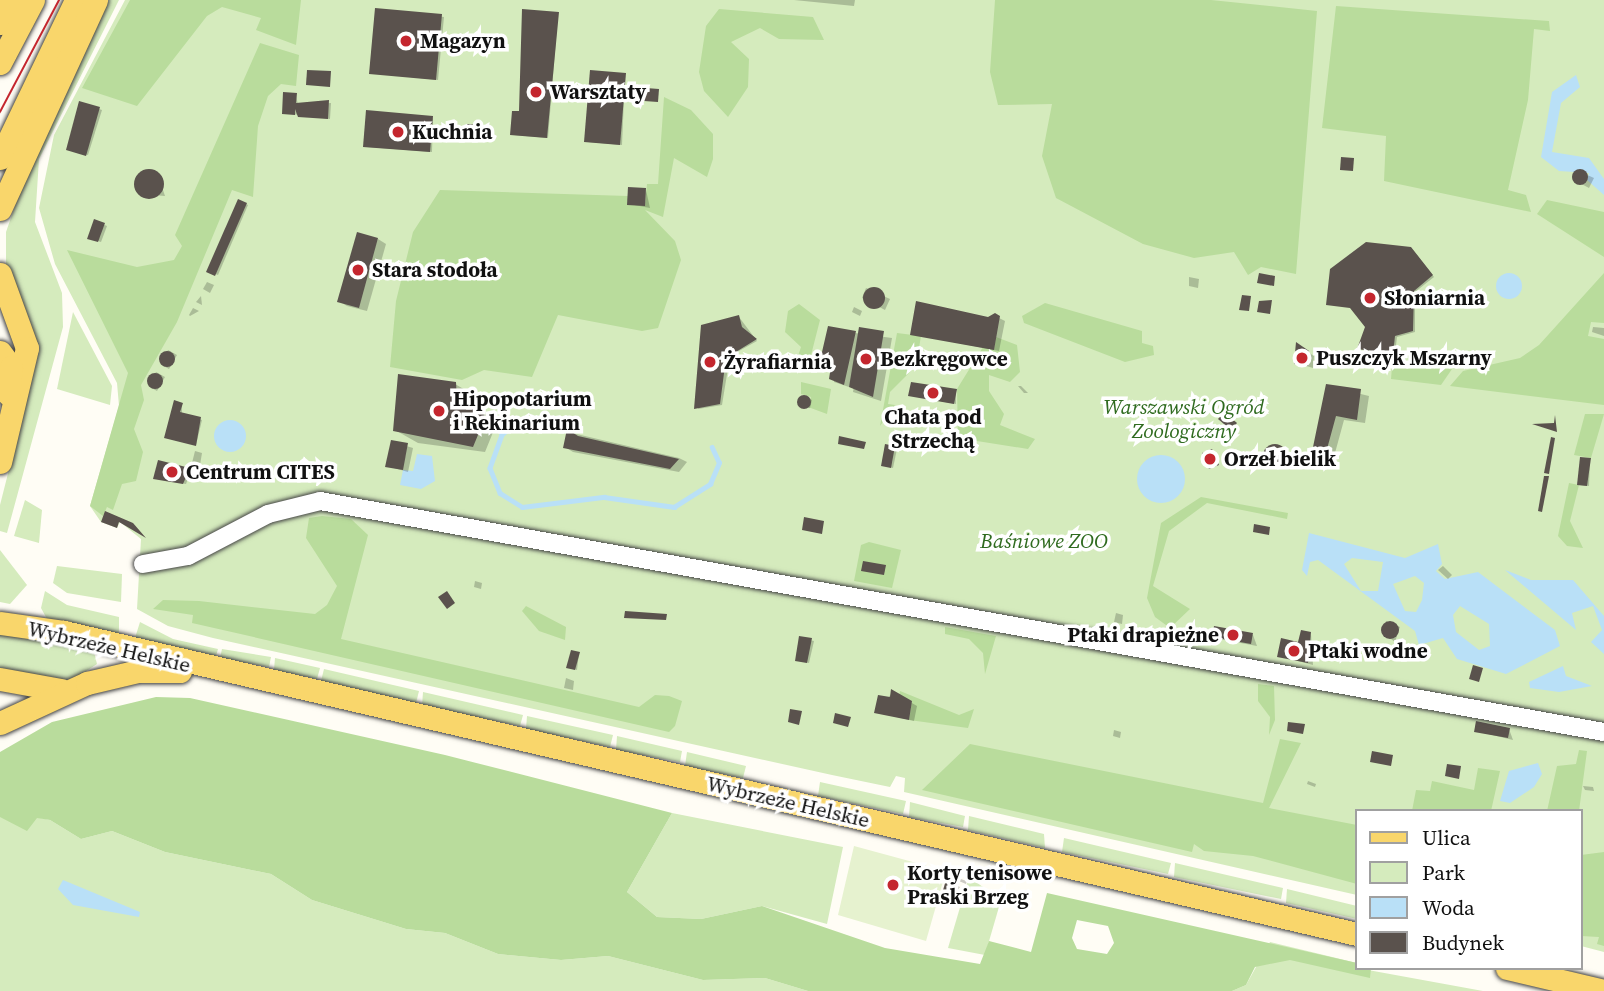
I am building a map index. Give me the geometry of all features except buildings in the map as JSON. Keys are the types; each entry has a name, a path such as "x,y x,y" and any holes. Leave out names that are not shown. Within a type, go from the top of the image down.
{"main road":[{"path":"0,23 12,0"},
{"path":"0,63 33,0"},
{"path":"0,209 96,0"},
{"path":"0,158 73,6"},
{"path":"0,274 27,348 0,462"},
{"path":"0,352 11,371 0,422"},
{"path":"0,607 64,632"},
{"name":"Wybrzeże Helskie","path":"0,623 64,632 218,672 1356,934"},
{"path":"87,682 106,658 92,639"},
{"name":"Wybrzeże Helskie","path":"0,723 61,690 87,682 155,669 218,672"},
{"path":"0,680 61,690"},
{"path":"1515,970 1604,991"}],"street":[{"path":"143,564 188,556 268,514 320,501 1604,732"}],"green space":[{"path":"109,0 119,0 39,159 35,222 62,293 63,327 7,533 0,531 0,505 37,359 31,324 6,265 6,232 36,146"},
{"name":"Warszawski Ogród Zoologiczny","path":"125,0 1604,0 1604,952 1583,947 1583,809 1356,809 1356,895 904,792 905,778 896,776 890,787 168,626 137,609 141,539 120,522 117,528 101,522 90,506 119,406 117,383 55,264 39,208 54,135"},
{"path":"130,0 301,0 296,45 256,30 261,18 222,7 207,16 137,106 82,88"},
{"path":"995,0 1211,0 1317,11 1296,274 1261,267 1248,275 1234,252 1194,258 1143,244 1056,198 1042,156 1052,104 998,105 990,72"},
{"path":"1336,6 1549,21 1550,31 1534,29 1528,100 1508,190 1526,195 1531,212 1384,181 1386,136 1322,128"},
{"path":"719,9 813,17 824,40 779,39 760,28 731,42 749,59 748,87 728,117 704,91 699,72 706,26"},
{"path":"260,43 299,55 296,86 281,84 268,96 258,126 253,197 232,190 177,322 141,385 144,400 134,429 143,452 136,481 122,484 113,510 107,507 103,516 90,506 128,373 67,250 137,267 174,260 182,246 175,235"},
{"path":"664,97 691,110 713,134 713,159 707,177 674,158 663,217 645,210 675,241 681,260 658,328 642,331 558,315 532,377 484,370 462,380 390,367 396,301 413,232 440,190 628,196 645,205 647,184 658,184"},
{"path":"1547,200 1604,212 1604,257 1537,214"},
{"path":"1604,273 1604,323 1591,322 1588,336 1604,339 1604,405 1450,386 1463,371 1520,358 1539,345"},
{"path":"1045,303 1142,331 1142,343 1153,346 1154,355 1125,362 1024,323 1022,316"},
{"path":"799,304 820,320 809,363 798,356 801,347 785,332 788,311"},
{"path":"73,312 112,386 110,405 57,389"},
{"path":"897,333 921,336 916,366 890,392 888,404 895,405 880,426"},
{"path":"996,337 1017,345 1020,372 1010,382 989,375 989,391 1004,414 1000,425 1035,439 1028,449 958,438 957,389 983,347 994,349"},
{"path":"1440,366 1452,369 1441,385 1391,379 1392,367"},
{"path":"801,382 831,389 827,414 808,407 811,397 801,394"},
{"path":"1585,414 1604,414 1591,458 1574,455"},
{"path":"1569,483 1579,485 1570,521 1583,548 1567,546 1558,536"},
{"path":"1201,497 1288,513 1287,519 1207,503 1169,531 1153,586 1190,609 1170,628 1155,617 1147,598 1161,523"},
{"path":"25,500 42,510 39,543 14,536"},
{"path":"322,516 351,519 368,535 341,639 639,707 655,695 669,696 682,701 675,726 669,732 192,623 193,615 153,609 163,600 199,601 315,614 327,605 337,586 306,538 309,518"},
{"path":"869,542 901,550 892,588 854,581 861,545"},
{"path":"0,550 27,585 10,604 0,602"},
{"path":"57,566 122,574 121,602 67,593 53,583"},
{"path":"45,591 67,605 119,617 119,639 47,619 41,608"},
{"path":"526,606 566,627 565,640 539,631 522,611"},
{"path":"140,622 173,639 218,649 216,656 135,638"},
{"path":"0,627 93,648 97,664 71,681 0,672"},
{"path":"945,627 996,636 985,674 983,653 969,639 945,634"},
{"path":"222,649 271,657 269,667 220,658"},
{"path":"275,658 320,668 317,679 274,670"},
{"path":"324,669 419,691 416,703 321,681"},
{"path":"1258,684 1274,686 1275,720 1269,735 1270,717 1258,701"},
{"path":"900,691 959,715 974,709 968,728 909,720 912,701 899,698"},
{"path":"423,692 523,715 520,726 422,706"},
{"path":"156,697 190,698 445,755 672,813 627,892 657,917 701,919 762,906 885,948 980,964 989,941 1031,952 1047,893 1356,963 1356,970 1371,970 1370,978 1290,960 1255,967 1246,985 1232,991 808,991 765,978 703,980 608,956 561,960 498,954 445,933 406,929 312,900 271,874 165,852 112,831 81,839 50,820 37,818 27,831 0,817 0,752 52,722","holes":["1077,920 1108,926 1114,943 1107,954 1077,949 1072,938"]},
{"path":"527,716 613,735 610,747 526,729"},
{"path":"617,736 682,751 680,762 616,750"},
{"path":"1280,739 1301,743 1269,808 1356,825 1356,884 1253,856 1204,851 1194,844 1192,852 922,790 970,744 1263,803"},
{"path":"1579,750 1587,751 1579,809 1547,809 1557,766 1576,764"},
{"path":"687,752 746,766 743,778 685,766"},
{"path":"1478,768 1500,771 1491,809 1412,809 1416,790 1430,791 1432,781 1474,790"},
{"path":"820,782 906,801 903,814 818,796"},
{"path":"910,802 965,816 963,827 909,817"},
{"path":"0,809 50,820 81,839 112,831 165,852 271,874 312,900 406,929 445,933 498,954 561,960 608,956 703,980 765,978 808,991 0,991"},
{"path":"672,813 843,847 827,924 762,906 701,919 657,917 627,892"},
{"path":"969,816 1044,834 1045,848 968,830"},
{"path":"1064,838 1171,863 1168,874 1062,852"},
{"name":"Korty tenisowe Praski Brzeg","path":"854,846 946,871 926,941 838,915"},
{"path":"1604,852 1604,946 1597,944 1599,937 1583,936 1583,855"},
{"path":"1175,863 1283,888 1281,899 1174,877"},
{"path":"969,877 1001,900 985,955 948,948"},
{"path":"1287,889 1356,906 1356,919 1286,903"},
{"path":"1270,942 1356,963 1356,970 1483,991 1232,991 1246,985"}],"water":[{"path":"1576,75 1580,87 1561,103 1552,152 1589,158 1604,179 1604,195 1587,180 1589,173 1559,171 1541,157 1552,92"},
{"path":"1509,273 1518,277 1522,286 1518,295 1509,299 1500,295 1496,286 1500,277"},
{"path":"230,420 242,424 246,436 242,448 230,452 218,448 214,436 218,424"},
{"path":"417,454 432,456 435,481 421,489 400,485 403,470 413,471"},
{"path":"1161,455 1170,456 1178,462 1184,470 1184,488 1178,496 1170,502 1161,503 1152,502 1144,496 1138,488 1137,479 1138,470 1144,462 1152,456"},
{"path":"1309,533 1405,558 1438,544 1442,564 1436,571 1445,579 1478,572 1555,630 1560,646 1506,674 1457,659 1443,638 1419,645 1415,631 1318,560 1310,562 1307,576 1302,570","holes":["1352,558 1383,562 1378,591 1361,591 1344,564","1415,576 1424,583 1422,600 1416,612 1405,611 1393,584","1460,606 1489,624 1490,646 1479,650 1456,632 1453,615"]},
{"path":"1505,570 1531,580 1573,580 1604,616 1604,654 1591,642 1602,630 1593,606 1572,613 1576,630"},
{"path":"1563,666 1566,676 1592,686 1559,692 1530,688 1529,682"},
{"path":"1538,763 1542,774 1534,787 1510,803 1500,801 1509,771"},
{"path":"63,880 140,912 139,917 73,905 58,889"}],"waterway":[{"path":"518,421 502,435 490,468 500,493 522,507 604,497 674,507 710,484 719,463 712,448"}],"tram line":[{"path":"0,112 59,0"}],"place":[{"name":"Magazyn","path":"406,41"},
{"name":"Warsztaty","path":"536,92"},
{"name":"Kuchnia","path":"398,132"},
{"name":"Stara stodoła","path":"358,270"},
{"name":"Słoniarnia","path":"1370,298"},
{"name":"Puszczyk Mszarny","path":"1302,358"},
{"name":"Bezkręgowce","path":"866,359"},
{"name":"Żyrafiarnia","path":"710,362"},
{"name":"Chata pod Strzechą","path":"933,393"},
{"name":"Hipopotarium i Rekinarium","path":"439,411"},
{"name":"Orzeł bielik","path":"1210,459"},
{"name":"Centrum CITES","path":"172,472"},
{"name":"Ptaki drapieżne","path":"1233,635"},
{"name":"Ptaki wodne","path":"1294,651"},
{"name":"Korty tenisowe Praski Brzeg","path":"893,885"}],"park label":[{"name":"Baśniowe ZOO","path":"1044,541"}]}
